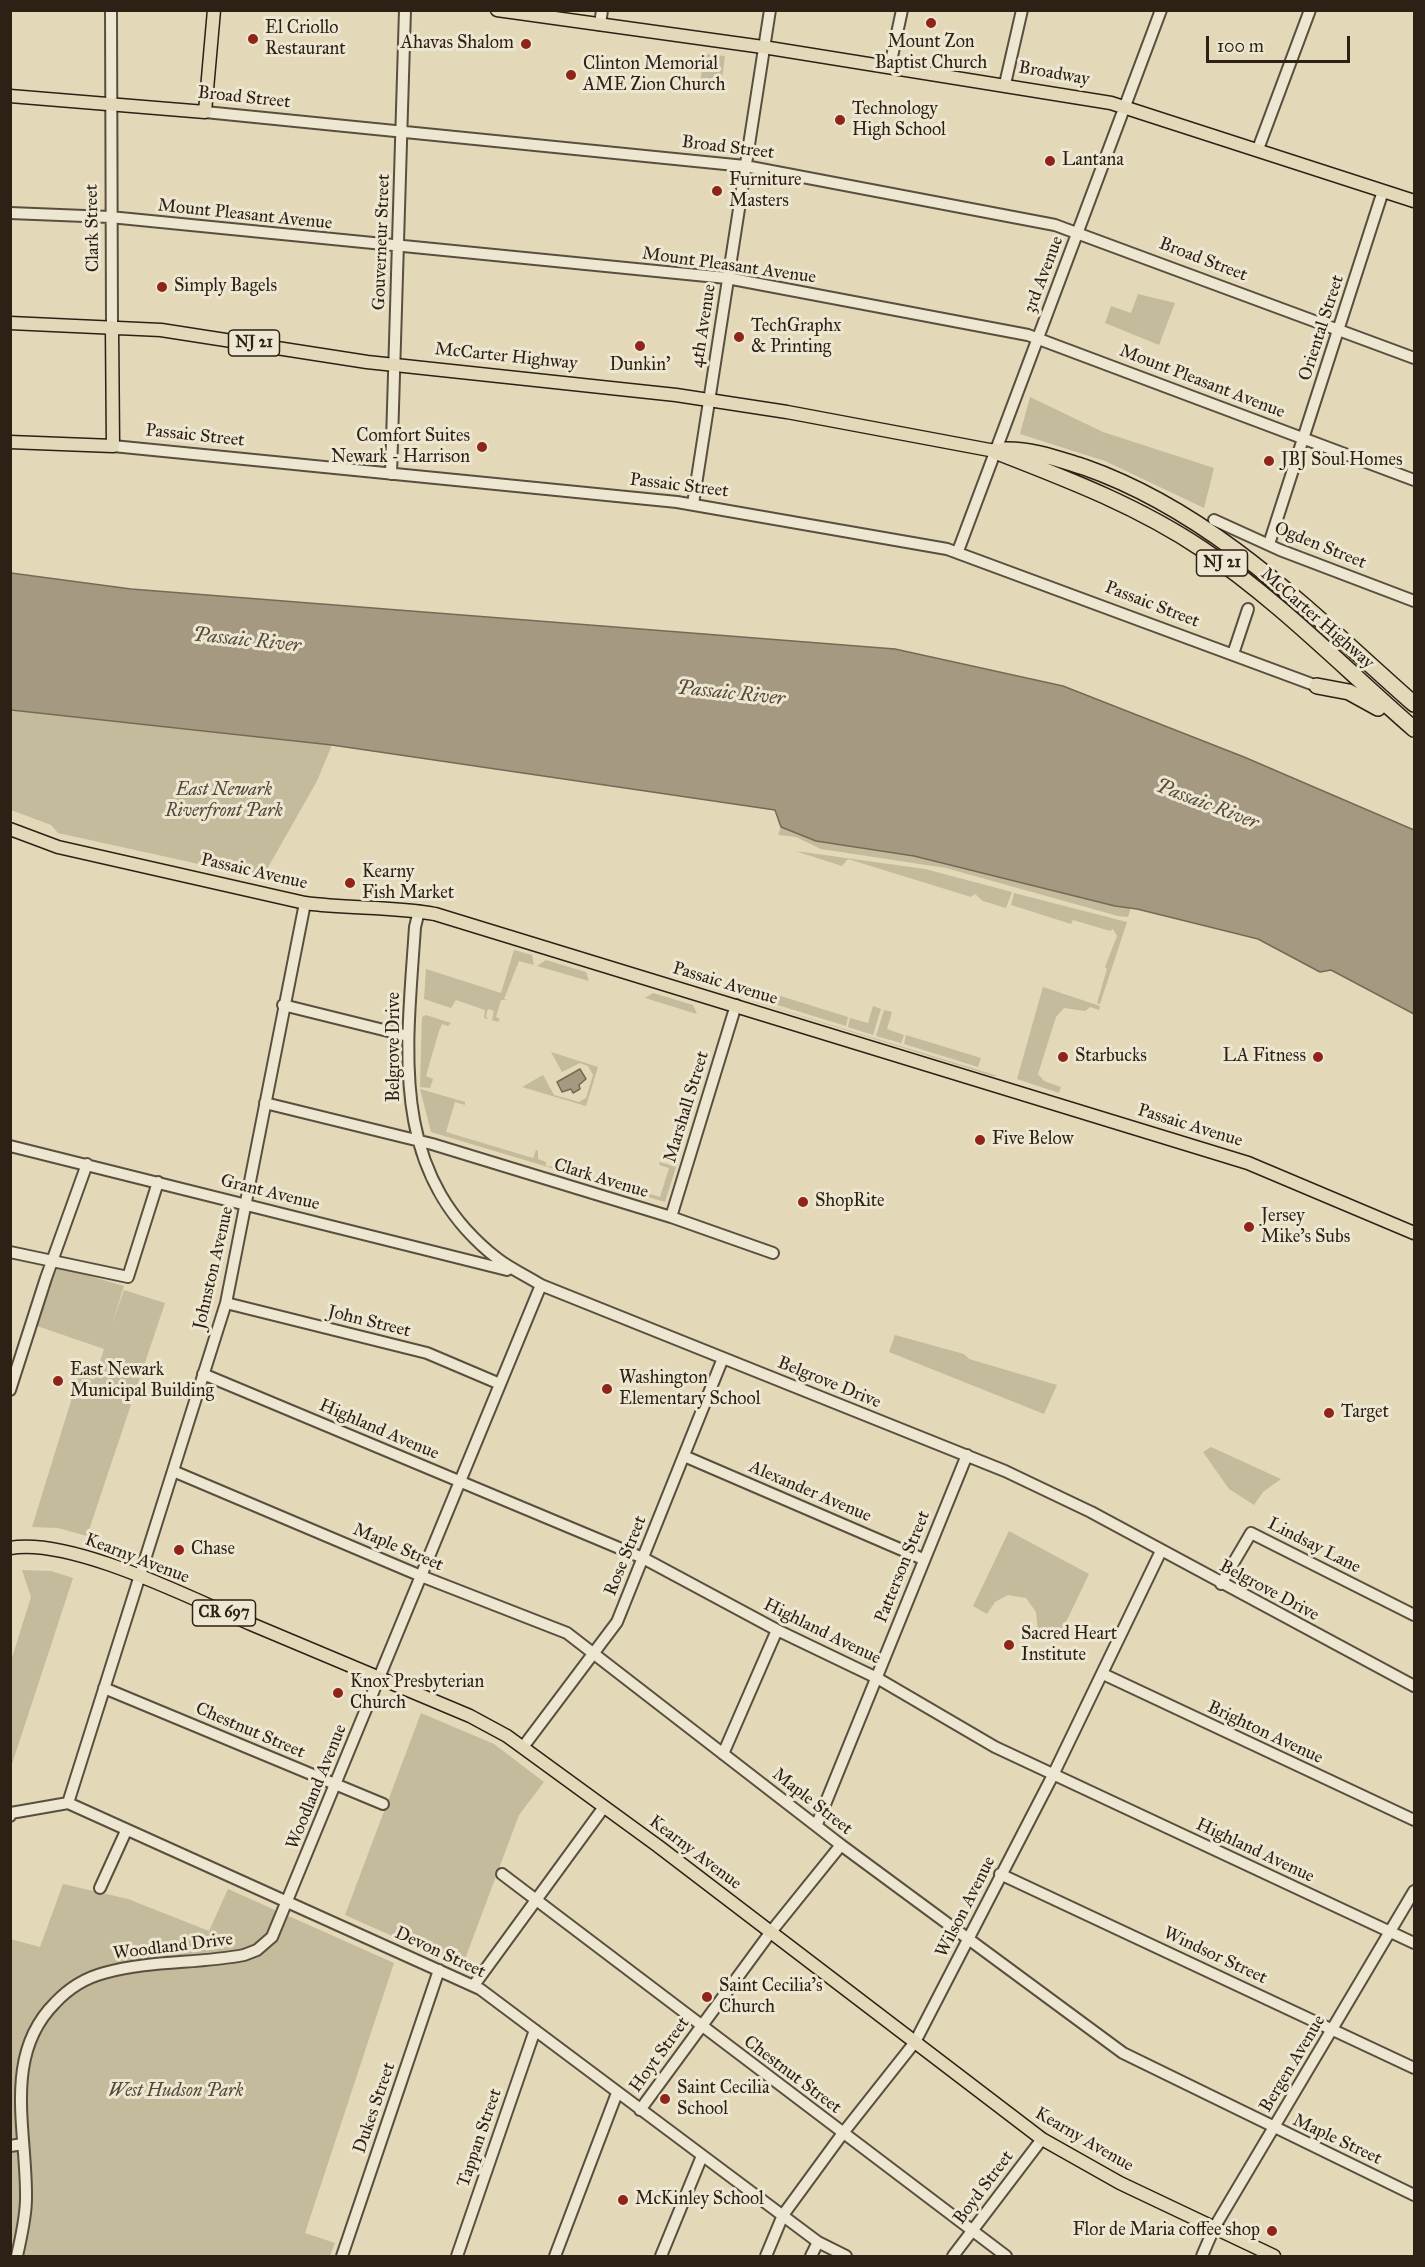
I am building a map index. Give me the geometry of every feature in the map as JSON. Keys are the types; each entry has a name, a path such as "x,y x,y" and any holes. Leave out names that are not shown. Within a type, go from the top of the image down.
{"highway":[{"name":"McCarter Highway","path":"995,451 1034,452 1065,461 1117,480 1188,518 1256,564 1414,704"},
{"name":"McCarter Highway","path":"995,451 1110,497 1202,549 1265,598 1414,731"},
{"path":"1317,686 1355,694 1414,731"}],"main road":[{"path":"205,112 214,10"},
{"name":"Broadway","path":"497,10 890,66 1005,84 1125,107 1414,201"},
{"name":"Broad Street","path":"10,96 205,112"},
{"name":"McCarter Highway","path":"10,322 112,327 228,338 395,366 709,400 995,451"},
{"name":"Clark Street","path":"112,327 113,446"},
{"name":"Passaic Street","path":"10,442 113,446"},
{"name":"Passaic Avenue","path":"10,829 58,847 305,903 419,911 736,1005 1248,1163 1414,1233"},
{"name":"Kearny Avenue","path":"10,1548 38,1547 62,1551 139,1577 470,1716 523,1747 1042,2139 1120,2183 1274,2256"}],"street":[{"name":"Clark Street","path":"111,10 112,327"},
{"name":"Gouverneur Street","path":"391,474 405,10"},
{"path":"600,25 602,10"},
{"name":"4th Avenue","path":"693,504 770,10"},
{"path":"890,66 902,10"},
{"path":"1005,84 1023,10"},
{"name":"3rd Avenue","path":"958,551 1161,10"},
{"path":"1258,149 1310,10"},
{"name":"Broad Street","path":"205,112 745,166 1054,225 1414,358"},
{"name":"Oriental Street","path":"1269,544 1383,191"},
{"name":"Mount Pleasant Avenue","path":"10,213 110,217 728,278 1038,338 1414,480"},
{"name":"Passaic Street","path":"113,446 693,504 958,551 1317,686"},
{"name":"Ogden Street","path":"1214,520 1414,601"},
{"path":"1233,654 1248,609"},
{"name":"Johnston Avenue","path":"68,1803 226,1304 283,1005 305,903"},
{"name":"Belgrove Drive","path":"419,911 415,927 408,1036 410,1106 417,1141 431,1179 465,1230 499,1260 541,1285 967,1455 1081,1507 1414,1686"},
{"path":"283,1005 408,1036"},
{"name":"Marshall Street","path":"671,1217 736,1005"},
{"name":"Clark Avenue","path":"265,1103 417,1141 671,1217 773,1252"},
{"name":"Grant Avenue","path":"10,1146 522,1273"},
{"path":"10,1390 14,1366 87,1164"},
{"path":"10,1252 128,1277 158,1182"},
{"name":"Woodland Avenue","path":"288,1902 541,1285"},
{"name":"John Street","path":"226,1304 427,1353 500,1384"},
{"name":"Rose Street","path":"523,1747 617,1622 723,1358"},
{"name":"Highland Avenue","path":"203,1374 643,1558 777,1630 877,1678 959,1727 1053,1775 1414,1943"},
{"name":"Patterson Street","path":"817,1824 877,1678 922,1559 967,1455"},
{"name":"Alexander Avenue","path":"684,1456 922,1559"},
{"name":"Maple Street","path":"172,1471 421,1576 567,1632 817,1824 841,1845 1123,2053 1414,2195"},
{"name":"Lindsay Lane","path":"1221,1584 1251,1533 1414,1615"},
{"name":"Wilson Avenue","path":"766,2256 783,2215 843,2133 915,2042 1053,1775 1161,1551"},
{"path":"723,1754 777,1630"},
{"name":"Brighton Avenue","path":"1103,1674 1414,1820"},
{"name":"Chestnut Street","path":"104,1688 383,1804"},
{"path":"11,1815 68,1803"},
{"name":"Devon Street","path":"68,1803 126,1831 474,1985 818,2242 846,2256"},
{"path":"474,1985 604,1807"},
{"path":"100,1888 126,1831"},
{"path":"770,1933 841,1845"},
{"name":"Chestnut Street","path":"501,1874 1006,2256"},
{"name":"Windsor Street","path":"1000,1875 1414,2068"},
{"name":"Bergen Avenue","path":"1202,2256 1214,2228 1414,1891"},
{"name":"Woodland Drive","path":"17,2256 26,2202 20,2086 24,2055 39,2020 64,1994 93,1976 133,1966 250,1953 272,1937 288,1902"},
{"name":"Hoyt Street","path":"640,2110 770,1933"},
{"name":"Dukes Street","path":"342,2256 439,1970"},
{"name":"Tappan Street","path":"457,2256 535,2030"},
{"name":"Hoyt Street","path":"555,2256 617,2093"},
{"name":"Boyd Street","path":"953,2256 1042,2139"},
{"path":"10,2146 23,2144"},
{"path":"661,2256 702,2156"},
{"path":"811,2256 818,2242"}],"green space":[{"path":"704,54 725,56 721,86 700,85"},
{"path":"1138,294 1175,303 1159,345 1105,323 1111,306 1131,313"},
{"path":"1030,397 1103,432 1214,468 1204,508 1105,461 1020,434"},
{"name":"East Newark Riverfront Park","path":"11,710 332,745 317,781 262,878 58,833 51,825 11,810"},
{"path":"781,827 816,841 914,856 1131,908 1128,917 1118,916 946,868 821,849 796,837 778,835"},
{"path":"795,851 925,869 1012,892 1006,908 983,901 975,894 971,897 848,859 842,866"},
{"path":"1014,893 1127,922 1100,1004 1097,1003 1107,969 1105,967 1117,936 1113,929 1110,931 1073,920 1071,924 1011,905"},
{"path":"514,950 532,955 534,965 519,961 504,999 507,1000 501,1000 496,1017 500,1019 498,1022 492,1020 494,1011 488,1009 486,1016 488,1019 484,1018 485,1010 456,1000 451,1008 424,999 426,969 501,993"},
{"path":"546,960 586,972 589,981 537,966"},
{"path":"1043,987 1100,1006 1099,1010 1090,1007 1085,1011 1064,1008 1056,1017 1038,1074 1044,1081 1061,1087 1059,1093 1017,1079"},
{"path":"653,993 693,1005 697,1014 645,998"},
{"path":"774,994 848,1017 846,1026 771,1003"},
{"path":"753,1001 998,1076 993,1076"},
{"path":"873,1006 881,1009 873,1035 848,1027 850,1018 868,1023"},
{"path":"884,1010 892,1012 887,1029 904,1035 901,1043 876,1036"},
{"path":"426,1015 451,1023 448,1026 442,1024 439,1031 426,1076 433,1079 430,1088 420,1087 422,1017"},
{"path":"906,1035 981,1058 978,1067 904,1044"},
{"path":"551,1052 598,1067 586,1106 522,1087 543,1075 554,1095 579,1102 586,1098 593,1075 588,1066 580,1063 562,1072"},
{"path":"420,1089 465,1102 465,1105 455,1102 446,1132 533,1158 536,1150 538,1159 546,1162 546,1166 568,1168 573,1161 572,1171 660,1197 669,1168 659,1165 660,1162 676,1167 665,1202 431,1132"},
{"path":"55,1266 124,1286 111,1327 124,1290 165,1303 87,1536 58,1528 32,1527 79,1375 94,1380 104,1349 34,1325"},
{"path":"895,1335 964,1354 969,1359 1057,1385 1044,1414 889,1352"},
{"path":"1211,1447 1281,1479 1263,1492 1254,1505 1229,1489 1203,1452"},
{"path":"1009,1531 1089,1574 1057,1641 1038,1630 1036,1612 1026,1598 1008,1595 995,1602 987,1614 973,1606"},
{"path":"22,1570 51,1571 73,1578 11,1767 11,1661 31,1597"},
{"path":"421,1713 494,1744 544,1782 519,1815 462,1967 345,1915"},
{"name":"West Hudson Park","path":"63,1884 128,1899 209,1931 228,1889 394,1963 305,2233 335,2243 330,2256 11,2256 10,1939 40,1947"}],"water":[{"name":"Passaic River","path":"11,573 131,589 895,649 1063,686 1244,757 1414,830 1414,1014 1331,970 1320,972 1258,939 914,856 816,841 781,827 775,810 332,745 11,710"},
{"path":"580,1069 586,1079 579,1085 580,1089 573,1093 571,1089 562,1092 557,1082"}],"place":[{"name":"Mount Zon Baptist Church","path":"931,23"},
{"name":"El Criollo Restaurant","path":"253,39"},
{"name":"Ahavas Shalom","path":"526,44"},
{"name":"Clinton Memorial AME Zion Church","path":"571,75"},
{"name":"Technology High School","path":"840,120"},
{"name":"Lantana","path":"1050,161"},
{"name":"Furniture Masters","path":"717,191"},
{"name":"Simply Bagels","path":"162,287"},
{"name":"TechGraphx & Printing","path":"739,337"},
{"name":"Dunkin'","path":"640,346"},
{"name":"Comfort Suites Newark - Harrison","path":"482,447"},
{"name":"JBJ Soul Homes","path":"1269,461"},
{"name":"Kearny Fish Market","path":"350,883"},
{"name":"Starbucks","path":"1063,1057"},
{"name":"LA Fitness","path":"1318,1057"},
{"name":"Five Below","path":"980,1140"},
{"name":"ShopRite","path":"803,1202"},
{"name":"Jersey Mike's Subs","path":"1249,1227"},
{"name":"East Newark Municipal Building","path":"58,1381"},
{"name":"Washington Elementary School","path":"607,1389"},
{"name":"Target","path":"1329,1413"},
{"name":"Chase","path":"179,1550"},
{"name":"Sacred Heart Institute","path":"1009,1645"},
{"name":"Knox Presbyterian Church","path":"338,1693"},
{"name":"Saint Cecilia's Church","path":"707,1997"},
{"name":"Saint Cecilia School","path":"665,2099"},
{"name":"McKinley School","path":"623,2200"},
{"name":"Flor de Maria coffee shop","path":"1272,2231"}]}
